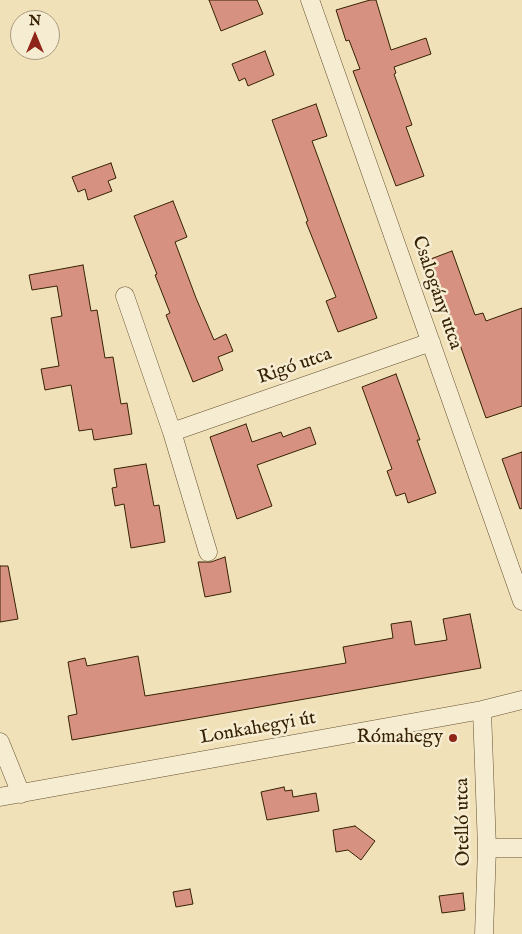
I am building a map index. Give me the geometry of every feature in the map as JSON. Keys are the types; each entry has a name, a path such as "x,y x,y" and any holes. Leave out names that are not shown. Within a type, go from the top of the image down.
{"street":[{"name":"Csalogány utca","path":"310,0 522,601"},
{"path":"125,296 172,432 208,552"},
{"name":"Rigó utca","path":"172,432 431,342"},
{"name":"Lonkahegyi út","path":"0,797 482,710 522,700"},
{"name":"Otelló utca","path":"482,710 487,848 484,934"},
{"path":"0,742 21,794"},
{"path":"487,848 522,848"}],"building":[{"path":"209,0 257,0 263,14 221,31"},
{"path":"376,0 391,50 426,38 431,54 394,67 396,73 394,74 412,125 406,127 424,176 396,186 353,71 360,69 349,40 346,41 336,10"},
{"path":"265,51 274,75 248,86 245,78 239,81 232,64"},
{"path":"316,104 327,136 312,141 377,318 338,332 326,301 336,297 306,222 308,221 272,120"},
{"path":"111,163 116,178 108,181 112,191 88,200 85,189 78,192 72,177"},
{"path":"173,201 187,237 175,242 196,298 214,340 226,334 233,351 218,357 223,370 193,382 166,315 170,313 134,216"},
{"path":"452,251 475,315 483,313 486,321 522,308 522,406 486,418 428,260"},
{"path":"83,265 91,311 97,310 105,358 113,357 121,404 127,403 132,434 94,440 92,429 79,431 71,385 45,390 41,369 59,366 51,318 62,316 57,286 32,290 29,275"},
{"path":"396,374 420,440 417,440 436,493 408,503 405,493 396,496 387,471 392,469 362,387"},
{"path":"246,424 252,442 281,432 283,437 310,427 316,444 257,465 272,506 237,519 210,437"},
{"path":"522,452 522,508 520,509 502,459"},
{"path":"146,464 154,506 159,505 165,542 131,548 124,504 115,506 112,488 117,487 114,469"},
{"path":"225,557 231,592 205,597 198,562 211,562"},
{"path":"0,566 8,566 18,619 0,622"},
{"path":"470,614 481,668 72,740 68,716 77,714 68,662 85,658 87,666 138,656 145,696 346,663 343,647 393,638 391,624 411,621 415,645 447,640 443,619"},
{"path":"284,787 285,791 292,790 293,797 316,793 319,811 267,820 261,792"},
{"path":"355,826 375,841 361,860 348,850 336,852 333,830"},
{"path":"190,889 193,904 176,907 173,892"},
{"path":"463,893 465,910 442,913 439,896"}],"place":[{"name":"Rómahegy","path":"453,738"}]}
